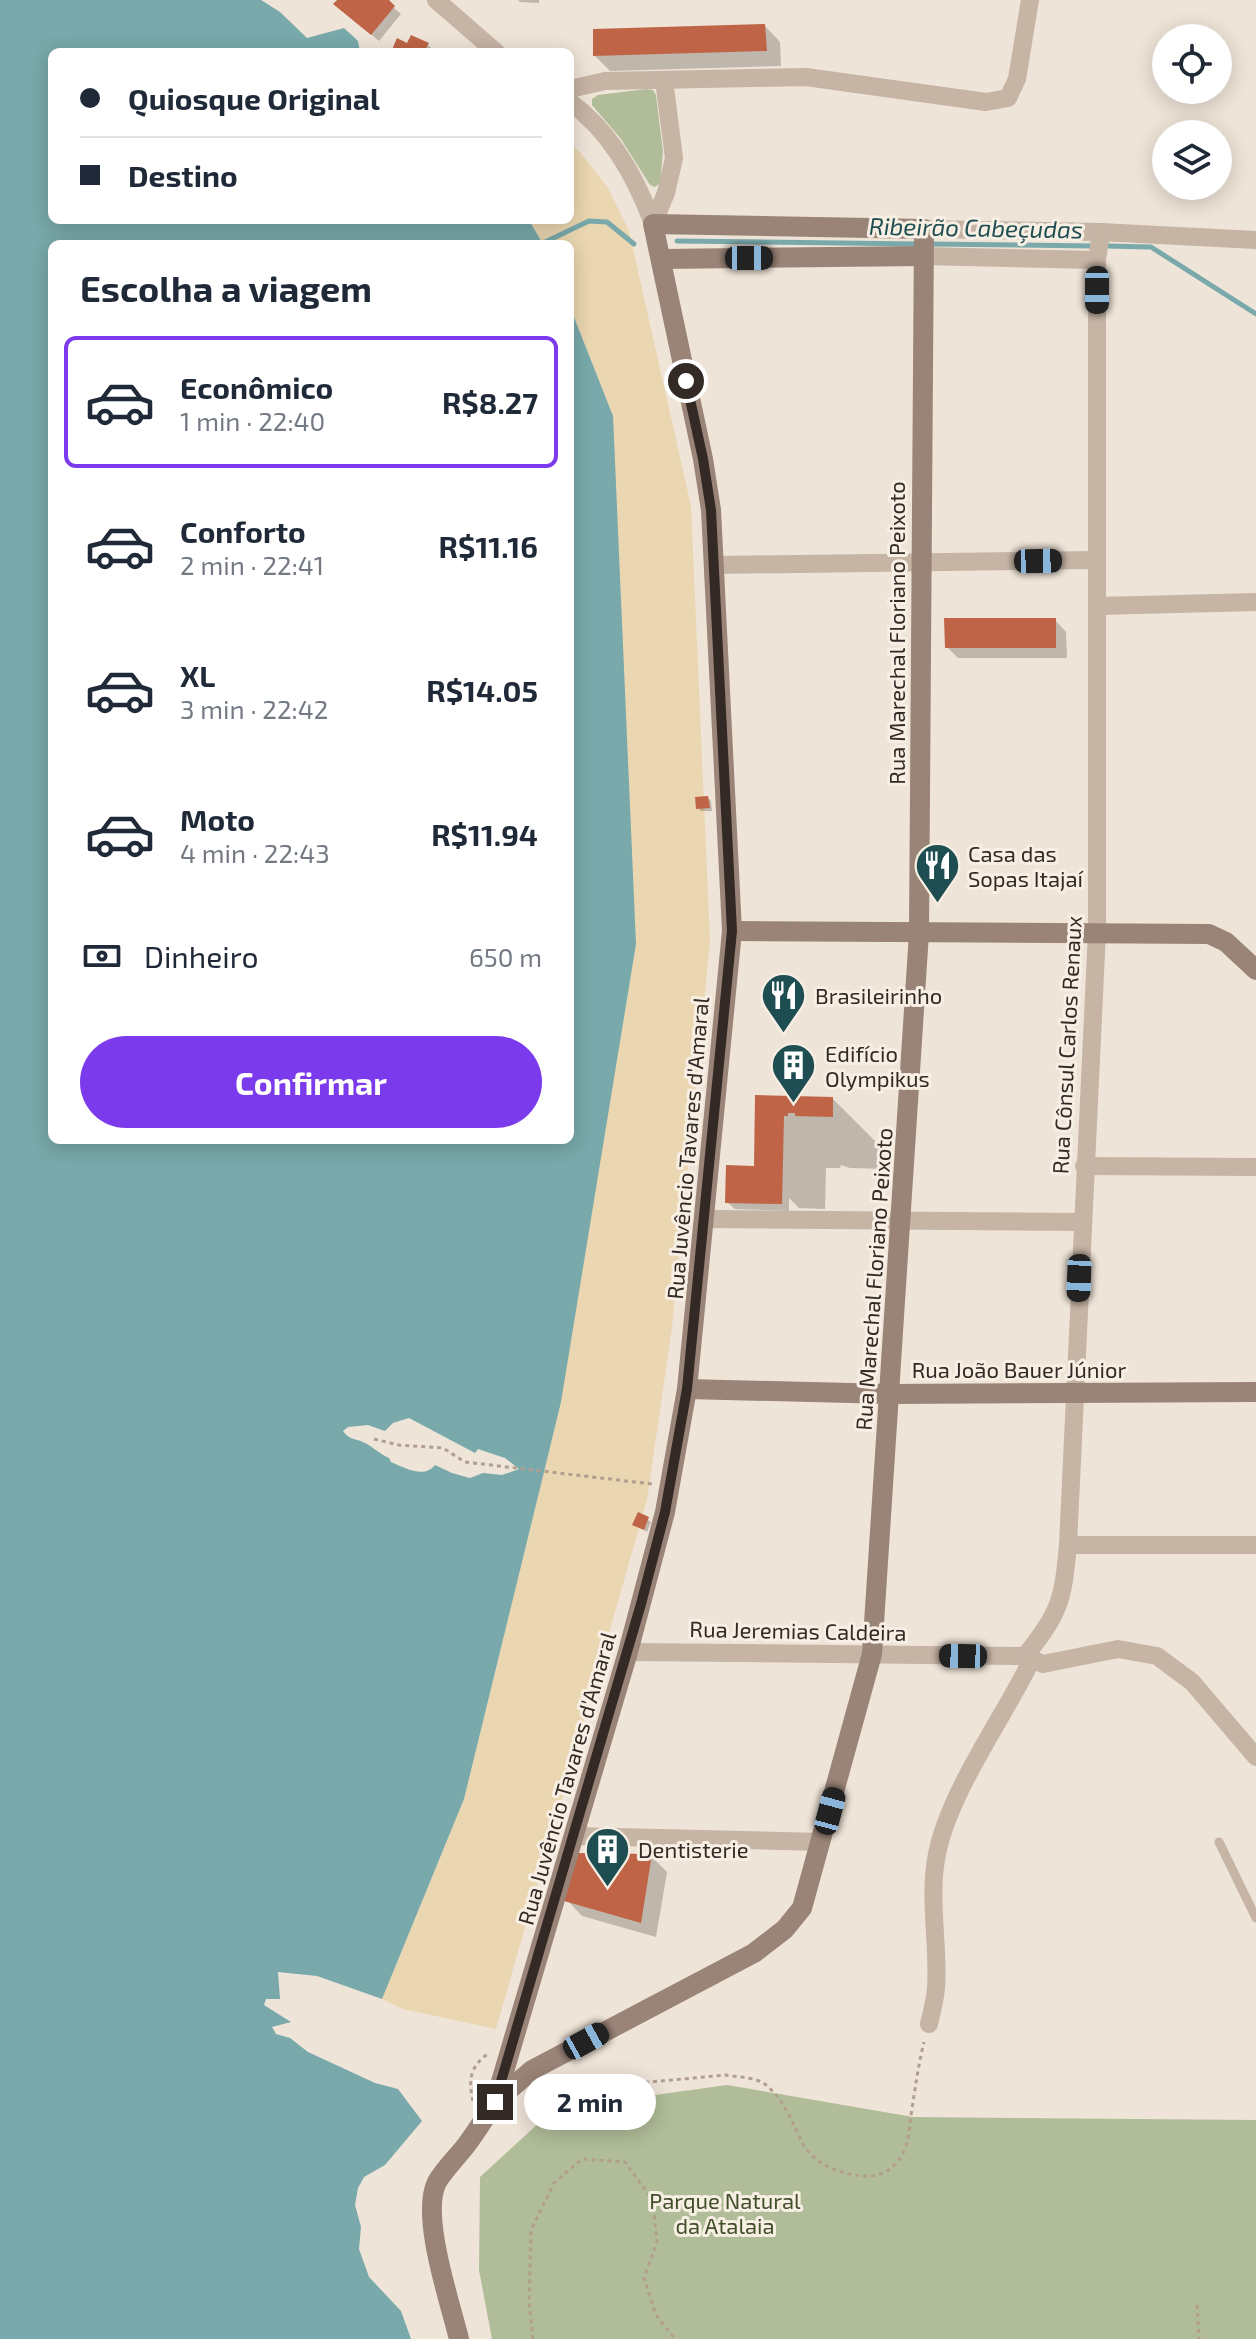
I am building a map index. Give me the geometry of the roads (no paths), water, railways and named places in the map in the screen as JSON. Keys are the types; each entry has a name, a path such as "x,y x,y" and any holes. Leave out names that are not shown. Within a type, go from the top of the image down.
{"street":[{"path":"436,0 491,48"},
{"path":"574,88 605,81 806,77 986,102 1008,98 1017,79 1030,0"},
{"path":"664,80 674,158 666,193 653,224 923,243 1097,260"},
{"name":"Rua Juvêncio Tavares d'Amaral","path":"495,2102 628,1652 670,1486 687,1389 732,931 715,565 708,482 662,259 643,194 605,135 574,106"},
{"path":"662,259 1101,232 1256,240"},
{"name":"Rua Cônsul Carlos Renaux","path":"1025,1656 1050,1625 1059,1605 1065,1585 1068,1545 1097,932 1097,260 1101,232"},
{"name":"Rua Marechal Floriano Peixoto","path":"495,2102 532,2070 754,1953 770,1942 802,1908 872,1654 919,933 923,243"},
{"path":"715,565 1097,560"},
{"path":"1098,606 1256,602"},
{"path":"732,931 1209,934 1226,942 1256,970"},
{"path":"1084,1166 1256,1167"},
{"path":"705,1219 1082,1222"},
{"name":"Rua João Bauer Júnior","path":"687,1389 890,1394 1256,1392"},
{"path":"1068,1545 1256,1545"},
{"name":"Rua Jeremias Caldeira","path":"628,1652 1025,1656 1043,1664 1118,1649 1157,1656 1192,1682 1256,1757"},
{"path":"929,2024 936,1986 934,1883 942,1833 1028,1667 1025,1656"},
{"path":"574,1836 821,1842"},
{"path":"507,2058 516,2067 532,2070"},
{"path":"459,2339 433,2229 430,2210 432,2194 439,2179 467,2145 495,2102"}],"lane":[{"path":"1219,1842 1256,1918"}],"water":[{"path":"0,0 261,0 280,12 307,38 344,28 358,41 359,48 48,48 48,224 531,224 541,240 48,240 48,1144 574,1144 574,317 613,416 636,944 561,1402 464,1799 382,1999 317,1976 278,1972 280,1999 266,1999 264,2005 291,2022 272,2027 276,2034 290,2038 308,2052 375,2083 398,2089 422,2121 385,2165 364,2177 355,2205 361,2227 359,2249 369,2277 401,2311 411,2339 0,2339","holes":["409,1418 475,1453 478,1449 505,1458 519,1469 502,1475 483,1473 470,1478 435,1465 425,1471 414,1471 391,1462 343,1431 348,1427 368,1425 385,1431 393,1423"]}],"waterway":[{"name":"Ribeirão Cabeçudas","path":"549,240 589,221 607,222 634,244"},
{"name":"Ribeirão Cabeçudas","path":"677,241 919,244"},
{"name":"Ribeirão Cabeçudas","path":"929,244 1095,246"},
{"name":"Ribeirão Cabeçudas","path":"1105,246 1151,247 1256,314"}],"place":[{"name":"Casa das Sopas Itajaí","path":"937,905"},
{"name":"Brasileirinho","path":"784,1034"},
{"name":"Edifício Olympikus","path":"794,1105"},
{"name":"Dentisterie","path":"607,1888"}],"park label":[{"name":"Parque Natural da Atalaia","path":"725,2212"}]}
